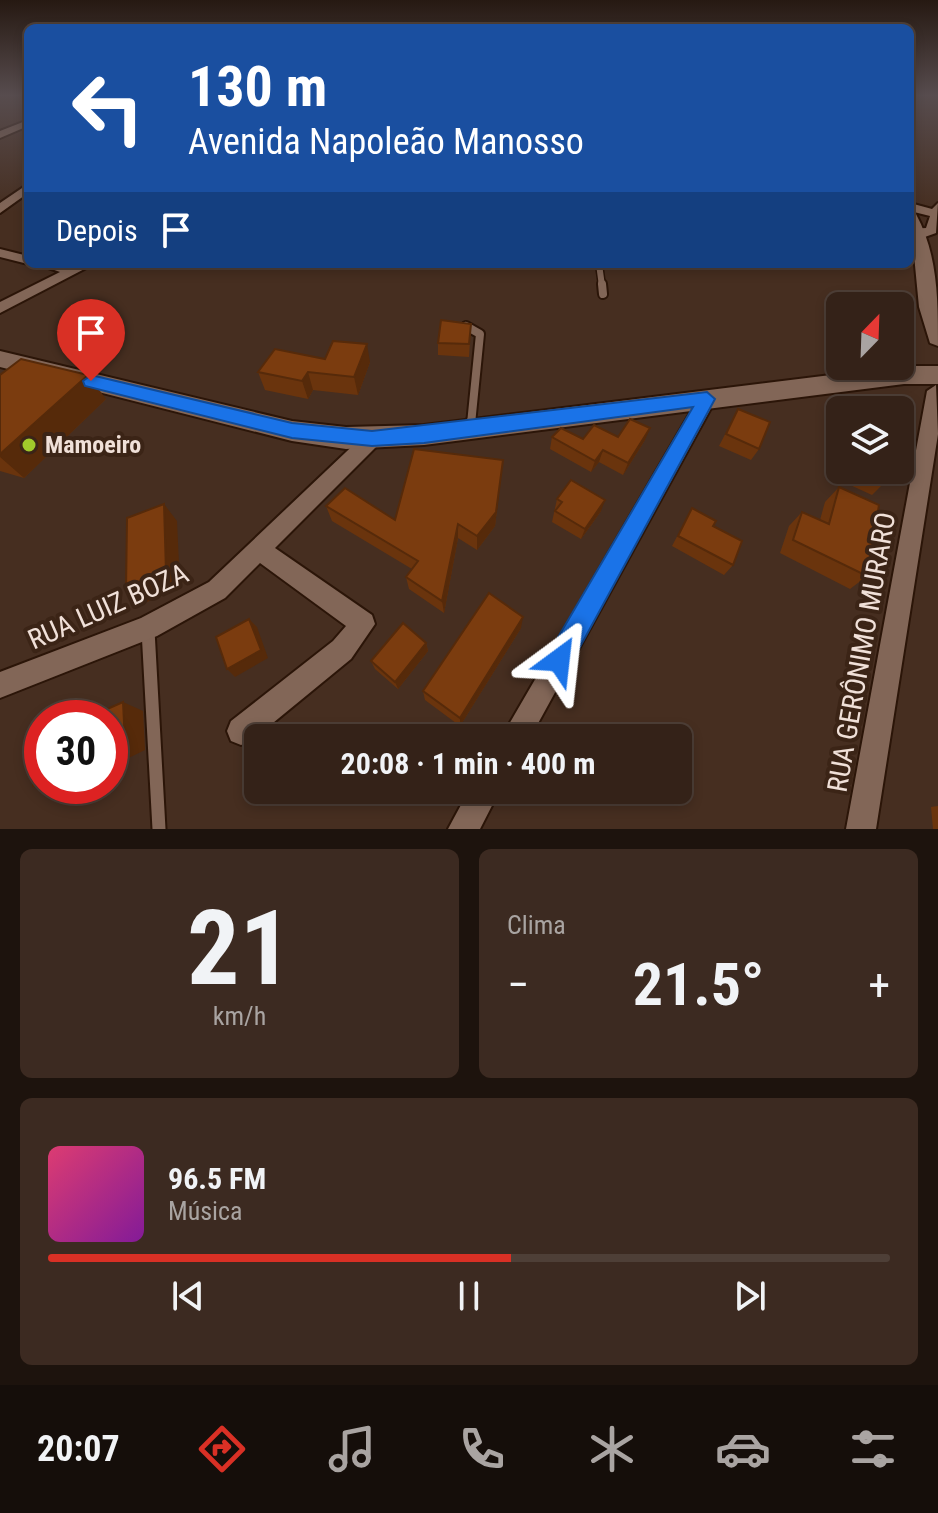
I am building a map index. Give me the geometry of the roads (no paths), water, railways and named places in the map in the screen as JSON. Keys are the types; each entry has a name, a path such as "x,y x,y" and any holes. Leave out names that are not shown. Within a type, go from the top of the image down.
{"street":[{"path":"0,209 24,190"},
{"path":"914,207 937,210"},
{"name":"RUA GERÔNIMO MURARO","path":"914,229 932,230 937,210"},
{"name":"RUA GERÔNIMO MURARO","path":"861,829 937,380 927,350 936,331 935,280 930,252 914,229"},
{"path":"0,253 24,259"},
{"path":"59,268 71,271"},
{"path":"0,308 78,268"},
{"path":"2,362 292,431 372,439 904,375 937,380"},
{"path":"523,724 707,399"},
{"name":"RUA LUIZ BOZA","path":"0,685 148,627 217,590 372,439"},
{"path":"241,731 342,650 363,624 259,549"},
{"path":"463,829 477,804"}],"lane":[{"path":"600,268 603,294"},
{"path":"466,326 480,334 470,429"},
{"path":"148,627 159,829"}],"place":[{"name":"Mamoeiro","path":"29,445"}]}
